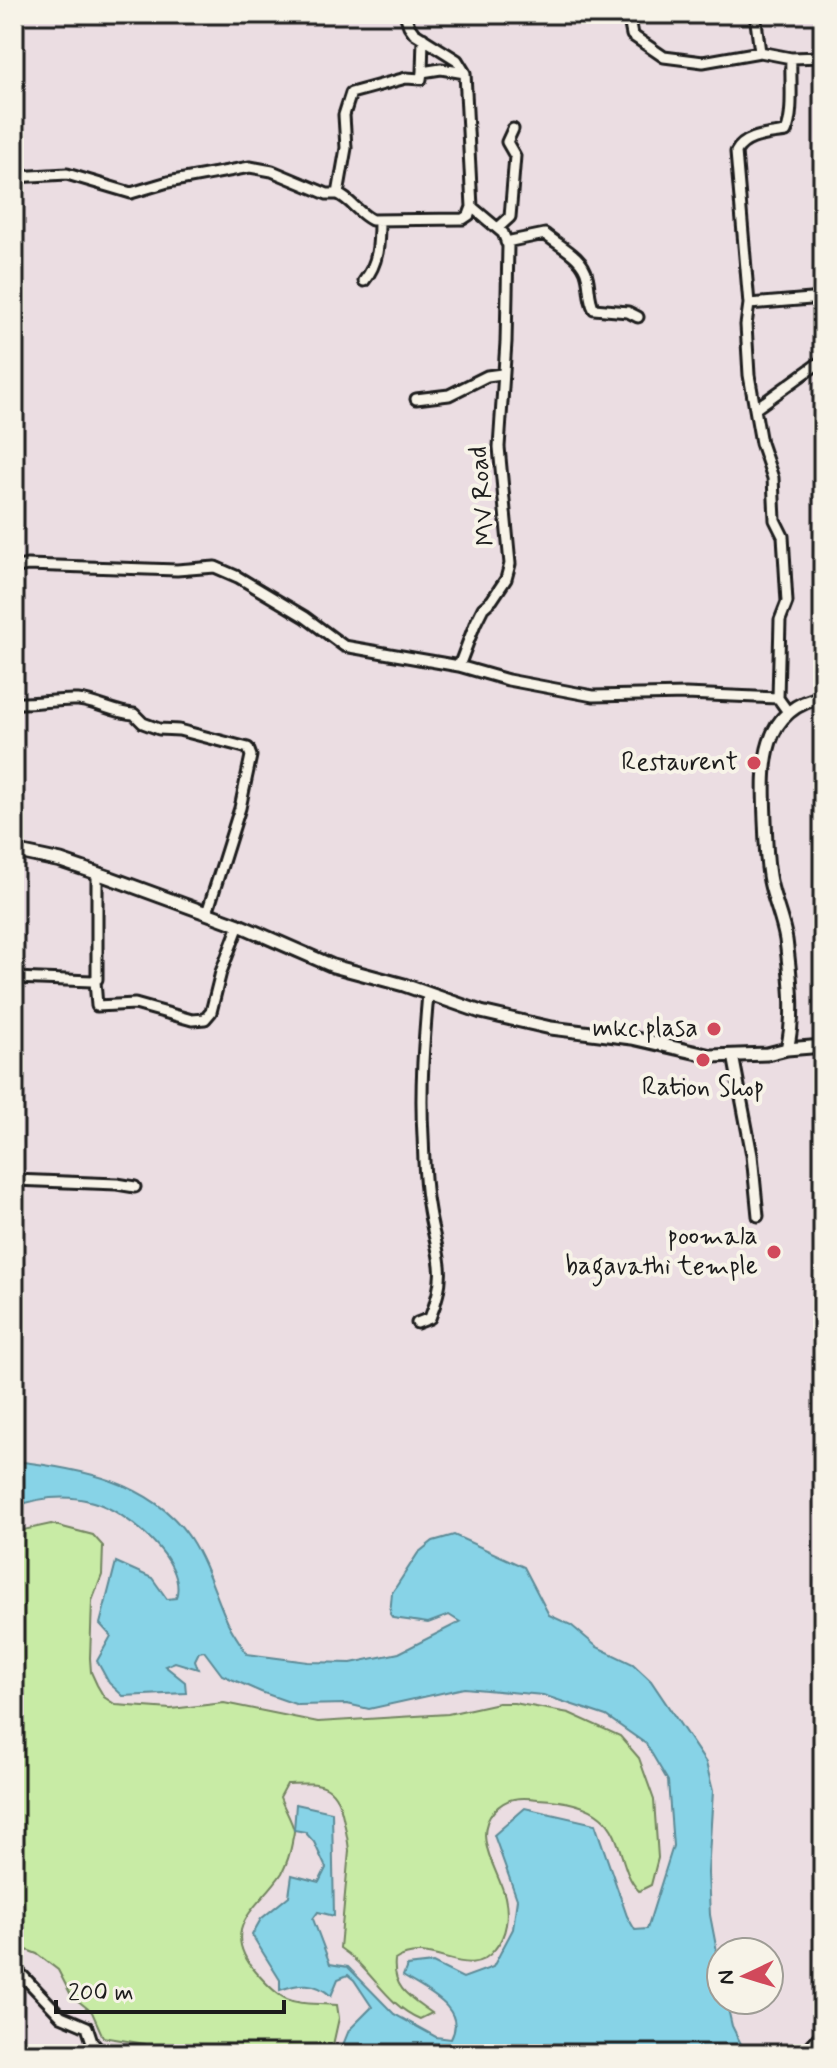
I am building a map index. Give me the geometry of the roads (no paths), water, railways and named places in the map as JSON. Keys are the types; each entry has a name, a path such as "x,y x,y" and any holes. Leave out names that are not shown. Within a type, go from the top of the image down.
{"main road":[{"path":"787,1049 792,1031 789,979 785,937 769,876 764,762 773,736 788,712 823,697"},
{"path":"14,851 97,873 239,925 333,966 481,1012 551,1028 632,1038 711,1056 767,1054 823,1046"},
{"path":"805,2054 823,2033"}],"street":[{"path":"14,177 67,174 131,193 168,182 250,167 272,171 327,194 338,194 347,198 363,216 379,220 463,219 472,207 465,73 457,60 409,26 405,14"},
{"path":"628,14 632,35 664,57 703,62 760,52 791,58 823,57"},
{"path":"755,14 760,52"},
{"path":"338,194 346,148 344,115 351,93 406,78 421,79 423,38"},
{"path":"788,712 778,698 780,620 787,602 783,536 775,520 773,478 761,443 749,375 746,325 749,304 736,152 740,144 756,137 786,132 792,121 789,96 791,58"},
{"path":"422,72 441,69 465,73"},
{"path":"498,228 510,217 515,156 507,142 513,129"},
{"name":"MV Road","path":"459,666 483,608 506,579 510,564 499,447 506,342 506,242 498,228 472,207"},
{"path":"364,281 375,262 379,220"},
{"path":"506,242 545,234 581,262 587,274 594,309 628,312 638,317"},
{"path":"749,304 823,298"},
{"path":"755,409 823,360"},
{"path":"416,399 449,395 487,376 502,374"},
{"path":"14,568 27,565 177,570 215,567 238,577 305,617 344,646 459,666 508,680 593,696 674,694 778,698"},
{"path":"14,703 77,700 94,703 119,713 134,714 143,723 159,729 179,730 248,748 251,756 240,808 207,913"},
{"path":"97,873 97,1006 135,1004 192,1020 205,1019 211,1012 221,972 239,925"},
{"path":"14,978 95,981"},
{"path":"417,1323 430,1318 439,1296 441,1274 440,1254 428,1205 423,1136 422,1084 428,994"},
{"path":"733,1055 752,1155 758,1216"},
{"path":"14,1180 135,1187"},
{"path":"14,1970 61,2016 87,2027 92,2042 99,2050 136,2051 142,2054"}],"water":[{"path":"14,1461 87,1473 134,1490 174,1519 190,1538 228,1623 247,1654 308,1662 351,1663 399,1653 460,1622 449,1615 428,1623 393,1618 390,1614 392,1593 418,1553 433,1541 454,1535 524,1567 549,1615 571,1625 597,1647 633,1664 651,1681 706,1763 713,1791 708,1873 714,1936 705,1936 705,2016 730,2016 746,2054 357,2054 355,2047 341,2050 349,2030 372,2007 354,1980 348,1975 338,1979 331,1996 307,1985 280,1990 280,1980 252,1935 261,1919 289,1896 292,1875 319,1882 326,1868 314,1842 305,1832 294,1830 296,1804 332,1812 334,1916 318,1912 313,1919 330,1964 348,1967 394,2014 436,2037 451,2039 455,2028 449,2009 403,1976 407,1966 433,1963 463,1978 493,1967 513,1929 517,1899 494,1835 525,1808 595,1824 627,1916 635,1930 647,1929 673,1846 668,1781 646,1744 606,1716 543,1695 464,1688 369,1709 347,1704 298,1705 222,1675 204,1651 199,1652 195,1660 198,1669 175,1662 165,1666 185,1682 186,1693 123,1696 109,1683 97,1661 111,1636 100,1624 116,1562 152,1578 167,1599 176,1598 177,1584 173,1569 151,1540 107,1507 63,1497 14,1507"}],"place":[{"name":"Restaurent","path":"754,763"},
{"name":"mkc plasa","path":"714,1029"},
{"name":"Ration Shop","path":"703,1060"},
{"name":"poomala bagavathi temple","path":"774,1252"}]}
